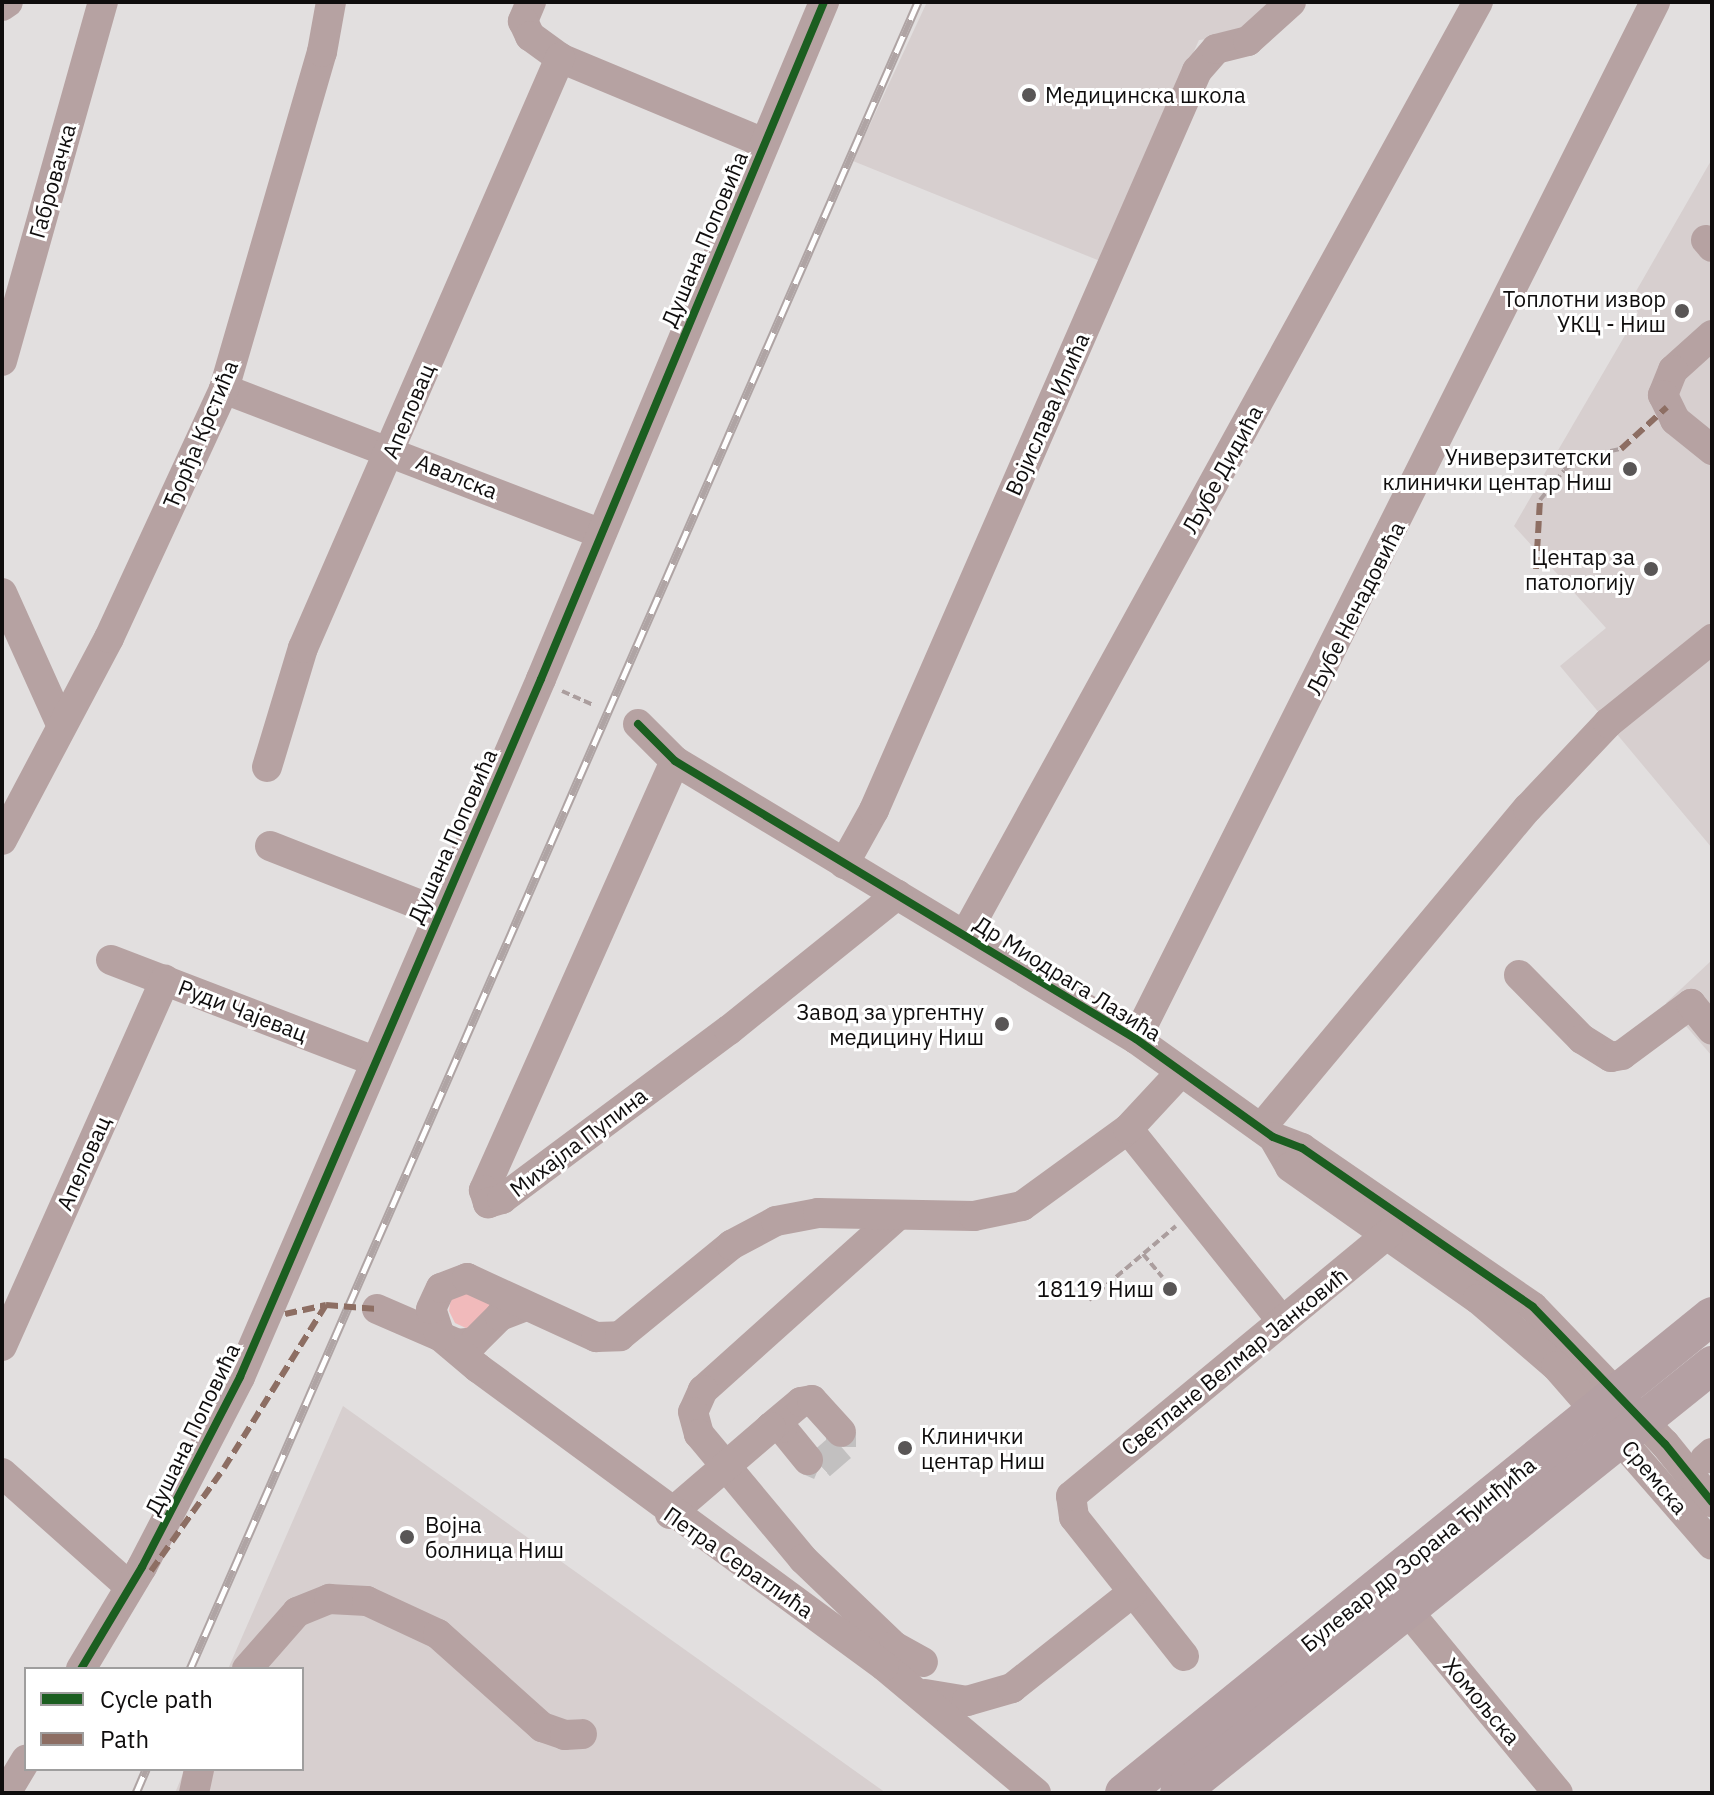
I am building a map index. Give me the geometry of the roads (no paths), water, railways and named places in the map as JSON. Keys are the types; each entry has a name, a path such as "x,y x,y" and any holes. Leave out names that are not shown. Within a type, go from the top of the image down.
{"main road":[{"name":"Булевар др Зорана Ђинђића","path":"1124,1793 1712,1316"},
{"name":"Булевар др Зорана Ђинђића","path":"1179,1793 1712,1365"}],"street":[{"path":"2,6 8,2"},
{"name":"Габровачка","path":"2,361 103,2"},
{"name":"Ђорђа Крстића","path":"2,840 60,722 109,638 224,389 322,52 331,2"},
{"path":"531,2 523,21 530,36 560,58 764,143"},
{"name":"Војислава Илића","path":"844,864 874,810 1197,71 1216,49 1248,41 1291,2"},
{"name":"Љубе Дидића","path":"965,935 1478,2"},
{"name":"Љубе Ненадовића","path":"1136,1039 1655,2"},
{"name":"Душана Поповића","path":"82,1667 130,1587 240,1377 764,143 813,5"},
{"name":"Апеловац","path":"267,767 303,648 560,58"},
{"path":"1712,335 1673,370 1663,395 1675,420 1712,450"},
{"name":"Авалска","path":"224,389 391,449 599,533"},
{"path":"2,593 60,722"},
{"path":"1267,1133 1456,890 1595,736 1712,639"},
{"name":"Др Миодрага Лазића","path":"638,724 675,761 1136,1039 1267,1133 1302,1148 1533,1307 1608,1402"},
{"name":"Михајла Пупина","path":"675,761 484,1190 488,1203 502,1199 729,1030 897,895"},
{"name":"Душана Поповића","path":"270,846 438,912"},
{"name":"Руди Чајевац","path":"111,960 374,1061"},
{"path":"1519,975 1582,1039 1611,1057 1622,1055 1701,995 1712,1030"},
{"name":"Апеловац","path":"2,1346 165,980"},
{"path":"439,1335 432,1322 434,1299 455,1280 483,1283 523,1307 613,1339 628,1333 754,1230 818,1213 974,1216 1022,1206 1128,1129 1181,1072"},
{"path":"1128,1129 1196,1209 1282,1321"},
{"name":"Др Миодрага Лазића","path":"1267,1133 1290,1167 1511,1324 1608,1402"},
{"path":"897,1216 703,1390 693,1412 699,1434 803,1559 894,1646 919,1676 967,1701 1012,1688 1132,1593 1184,1656"},
{"name":"Светлане Велмар Јанковић","path":"1132,1593 1071,1512 1071,1496 1388,1234"},
{"path":"377,1309 458,1344 474,1342 500,1316 523,1307"},
{"name":"Петра Сератлића","path":"439,1335 670,1514 919,1676 1036,1793"},
{"path":"670,1514 801,1402 812,1400 841,1432"},
{"name":"Сремска","path":"1608,1402 1633,1430 1712,1502"},
{"path":"767,1430 782,1428 808,1460"},
{"name":"Сремска","path":"1633,1430 1712,1545"},
{"path":"2,1473 130,1587"},
{"path":"249,1667 297,1612 329,1599 367,1601 438,1634 542,1727 565,1735 582,1734"},
{"name":"Хомољска","path":"1407,1610 1558,1793"},
{"path":"6,1793 24,1763"},
{"path":"194,1793 199,1771"}],"tunnel":[{"path":"808,1460 820,1465 841,1447 841,1432"}],"railway":[{"path":"191,1667 918,2"},
{"path":"136,1793 145,1771"}],"place":[{"name":"Медицинска школа","path":"1029,95"},
{"name":"Топлотни извор УКЦ - Ниш","path":"1682,311"},
{"name":"Универзитетски клинички центар Ниш","path":"1630,469"},
{"name":"Центар за патологију","path":"1651,569"},
{"name":"Завод за ургентну медицину Ниш","path":"1002,1024"},
{"name":"18119 Ниш","path":"1170,1289"},
{"name":"Клинички центар Ниш","path":"905,1448"},
{"name":"Војна болница Ниш","path":"407,1537"}]}
